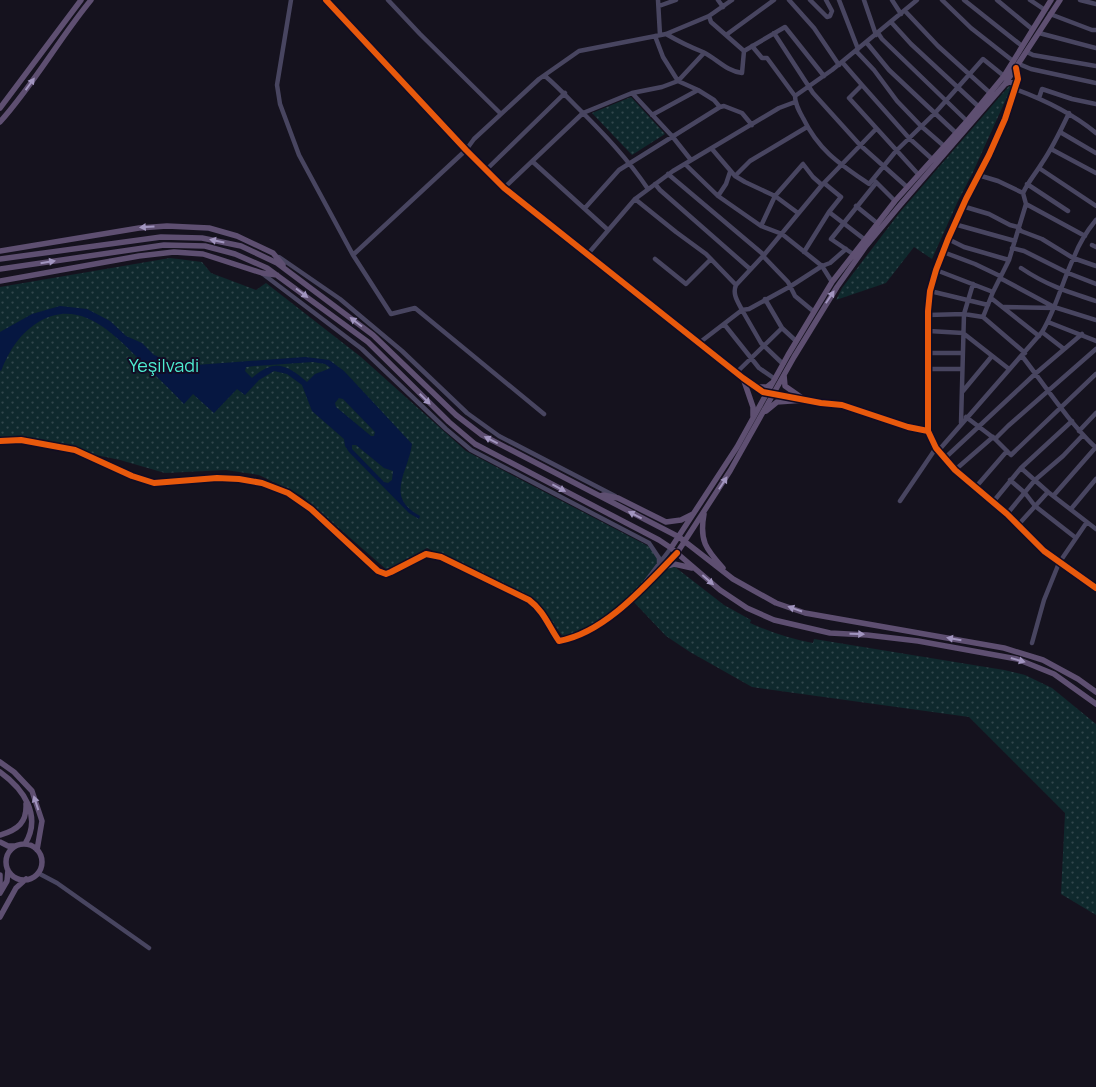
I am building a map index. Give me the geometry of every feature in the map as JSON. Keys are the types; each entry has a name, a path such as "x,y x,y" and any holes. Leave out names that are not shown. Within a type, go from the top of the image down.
{"main road":[{"path":"1,107 81,0"},
{"path":"1,121 91,0"},
{"path":"677,553 730,471 763,414 774,381 813,311 832,282 864,239 918,174 1027,52 1039,33 1051,0"},
{"path":"671,548 784,374 818,315 866,246 1005,84 1032,29 1060,0"},
{"path":"1005,84 1008,82 1014,83 1015,90"},
{"path":"0,251 139,228 167,226 209,228 237,236 273,253 288,271"},
{"path":"0,259 161,237 202,238 241,246 277,263 373,335 456,415 482,435 679,537 733,579 776,603 805,613 1004,648 1043,660 1078,679 1096,692"},
{"path":"0,269 172,245 204,246 235,254 279,275 368,342 449,422 475,444 660,540 720,590 747,608 774,620 830,633 867,634 1017,659 1054,674 1096,704"},
{"path":"0,281 139,256 174,252 203,254 262,273 279,275"},
{"path":"784,374 785,386 806,400"},
{"path":"743,378 754,407 752,421"},
{"path":"755,387 767,387 774,381"},
{"path":"763,414 777,402 806,400"},
{"path":"595,494 618,498 666,522 682,520 695,513"},
{"path":"705,510 701,529 704,544 733,579"},
{"path":"661,566 674,564 696,570"},
{"path":"0,762 14,772 32,792 42,821 37,850 41,863 38,872 16,888 0,917"},
{"path":"0,772 18,788 30,807 32,820 30,834 25,844"},
{"path":"0,835 21,825 26,815 25,799"},
{"path":"0,842 8,846 25,844 37,850"},
{"path":"6,860 9,851 15,846"},
{"path":"0,853 6,860 8,870 7,881 0,893"},
{"path":"8,870 16,878 26,879"},
{"path":"0,875 0,885"}],"street":[{"path":"291,0 277,85 280,104 299,155 353,255 392,314 415,308 544,414"},
{"path":"326,0 504,188 755,387 770,394 842,405 908,428 928,432"},
{"path":"388,0 501,114"},
{"path":"658,0 658,35 663,57 678,82 698,90 714,100 720,108"},
{"path":"659,6 676,0"},
{"path":"718,0 723,7"},
{"path":"353,255 466,150 474,139 501,114 545,76 579,51 666,34 709,16 732,0"},
{"path":"726,34 774,0"},
{"path":"789,0 814,28 840,63 909,138 932,159"},
{"path":"810,0 827,18 832,11 826,0"},
{"path":"839,0 857,50 897,101 944,146"},
{"path":"864,0 877,34 967,121"},
{"path":"892,0 990,94"},
{"path":"794,96 824,76 916,0"},
{"path":"942,0 977,34 1016,64 1096,83"},
{"path":"964,0 1022,46"},
{"path":"997,0 1032,29"},
{"path":"1030,0 1048,12 1096,30"},
{"path":"1080,0 1096,4"},
{"path":"709,16 711,22 744,51"},
{"path":"891,22 911,44 979,107"},
{"path":"744,51 785,27 824,76"},
{"path":"774,33 813,93 860,145 907,187"},
{"path":"1039,33 1096,48"},
{"path":"666,34 704,53 731,72 742,73 744,51"},
{"path":"866,42 889,70 956,133"},
{"path":"752,46 762,58 767,58 794,96 807,127 826,152 869,184 874,181"},
{"path":"1027,52 1033,55 1096,66"},
{"path":"504,188 583,113 632,93 662,88 678,82 704,53"},
{"path":"853,254 831,239 883,166 983,59 1004,76"},
{"path":"1016,64 1018,79 1005,118 954,224 930,291 928,315 928,432 937,449 955,470 1007,514 1059,563 1094,586 1096,580"},
{"path":"545,76 565,93 630,163 648,189"},
{"path":"862,85 848,98 918,174"},
{"path":"1039,98 1042,89 1072,99 1096,104"},
{"path":"652,115 698,90"},
{"path":"1015,90 1039,98 1069,113 1096,133"},
{"path":"486,170 565,93"},
{"path":"632,93 672,136 691,160"},
{"path":"587,255 635,199 668,174 779,108 795,102"},
{"path":"584,208 619,170 724,106 742,113 752,124"},
{"path":"983,317 992,292 1009,260 1026,204 1023,193 1051,149 1069,113"},
{"path":"735,176 750,161 807,127"},
{"path":"784,364 761,343 742,310 734,289 750,269 764,256 823,184 876,129"},
{"path":"1060,132 1096,153"},
{"path":"712,149 735,176 775,196 798,213"},
{"path":"1051,149 1096,173"},
{"path":"533,162 608,230"},
{"path":"685,164 718,196 761,226 782,234 822,266 832,282"},
{"path":"761,226 775,196 803,164 813,177 841,197 829,212 804,252"},
{"path":"1039,168 1096,206"},
{"path":"718,196 726,184 730,172"},
{"path":"668,174 764,256 790,286 795,296 813,311"},
{"path":"978,175 998,181 1023,193"},
{"path":"874,181 896,201"},
{"path":"655,184 750,269"},
{"path":"1027,184 1068,211"},
{"path":"635,199 711,259 736,285"},
{"path":"1026,204 1085,236"},
{"path":"856,206 877,224"},
{"path":"962,206 989,214 1042,239 1073,258 1096,266"},
{"path":"829,212 864,239"},
{"path":"900,500 937,449 1040,334 1048,322 1062,290 1073,258 1085,236 1094,227 1096,220"},
{"path":"954,224 1015,241"},
{"path":"948,239 964,247 1009,260"},
{"path":"1012,248 1024,251 1068,273 1096,284"},
{"path":"699,343 742,310 748,309 830,263 846,249"},
{"path":"943,252 975,264 1054,308 1096,320"},
{"path":"273,253 340,299 402,351 467,413 499,436 618,498"},
{"path":"655,259 686,284 711,259"},
{"path":"1022,268 1041,282 1096,301"},
{"path":"936,270 992,292"},
{"path":"262,273 362,349 446,429 471,450 649,543 661,566"},
{"path":"961,423 964,314 972,284"},
{"path":"930,291 988,304"},
{"path":"991,298 1064,349"},
{"path":"765,299 782,328 796,341"},
{"path":"1004,307 1054,308"},
{"path":"928,315 964,314 983,317 1023,354 1048,392 1062,407 1081,433 1096,447 1054,495"},
{"path":"1048,322 1096,341"},
{"path":"724,324 759,368 774,381"},
{"path":"736,373 782,328"},
{"path":"929,331 964,334 1009,369"},
{"path":"945,458 1035,374 1082,334"},
{"path":"955,470 1096,349"},
{"path":"929,353 963,353"},
{"path":"962,392 992,356"},
{"path":"929,369 962,369"},
{"path":"966,417 994,438 1010,455 1096,374"},
{"path":"1007,514 1035,480 1063,456 1096,413"},
{"path":"993,502 1021,468 1072,421"},
{"path":"0,441 21,440 75,450 132,476 154,483 217,478 262,483 288,493 311,509 378,571 386,574 426,554 441,557 538,606 559,641 588,632 616,612 641,589 661,566 677,553"},
{"path":"975,488 1007,451"},
{"path":"1021,468 1048,492 1096,529"},
{"path":"1071,509 1096,479"},
{"path":"1010,480 1025,492 1035,506 1076,538"},
{"path":"1018,525 1048,492"},
{"path":"1032,642 1044,600 1059,563 1087,522"},
{"path":"661,566 671,548"},
{"path":"38,872 57,883 149,948"}],"green space":[{"path":"1009,86 1012,86 932,259 914,247 886,283 836,300 842,288 900,212"},
{"path":"631,97 665,134 632,155 592,113"},
{"name":"Yeşilvadi","path":"170,258 202,262 211,273 256,290 266,283 361,357 466,451 648,546 724,605 751,620 750,623 781,635 813,643 814,639 1004,670 1025,675 1052,688 1096,724 1096,915 1061,894 1065,813 969,717 752,687 690,652 666,636 629,597 595,623 563,637 538,602 427,548 387,570 302,496 259,475 226,470 165,473 120,460 10,437 0,438 0,287"}],"water":[{"path":"60,306 87,309 110,321 126,336 142,343 154,355 183,366 305,357 329,360 344,371 412,444 403,475 401,493 403,501 409,509 420,516 419,519 409,513 349,452 345,446 344,439 312,411 302,385 287,374 274,371 259,380 245,395 237,389 214,413 193,394 184,404 108,330 83,316 69,314 55,315 33,325 21,336 1,371 0,332 32,314","holes":["313,362 325,364 331,368 315,374 307,382 293,371 281,366 267,368 252,378 245,371 246,367","339,398 343,399 375,432 374,436 371,436 336,407 335,403","352,445 356,445 384,468 393,471 392,480 388,483 384,482 352,449"]}],"cycle path":[{"path":"326,0 504,188 743,378 763,392 842,405 908,427 928,431"},
{"path":"1016,68 1018,79 1005,119 948,239 930,291 928,311 928,431 936,448 955,470 1007,514 1044,551 1096,588"},
{"path":"0,441 21,440 75,450 132,476 154,483 217,478 262,483 288,493 311,509 378,571 386,574 426,554 441,557 529,600 542,614 559,641 576,636 608,618 638,593 677,553"}]}
